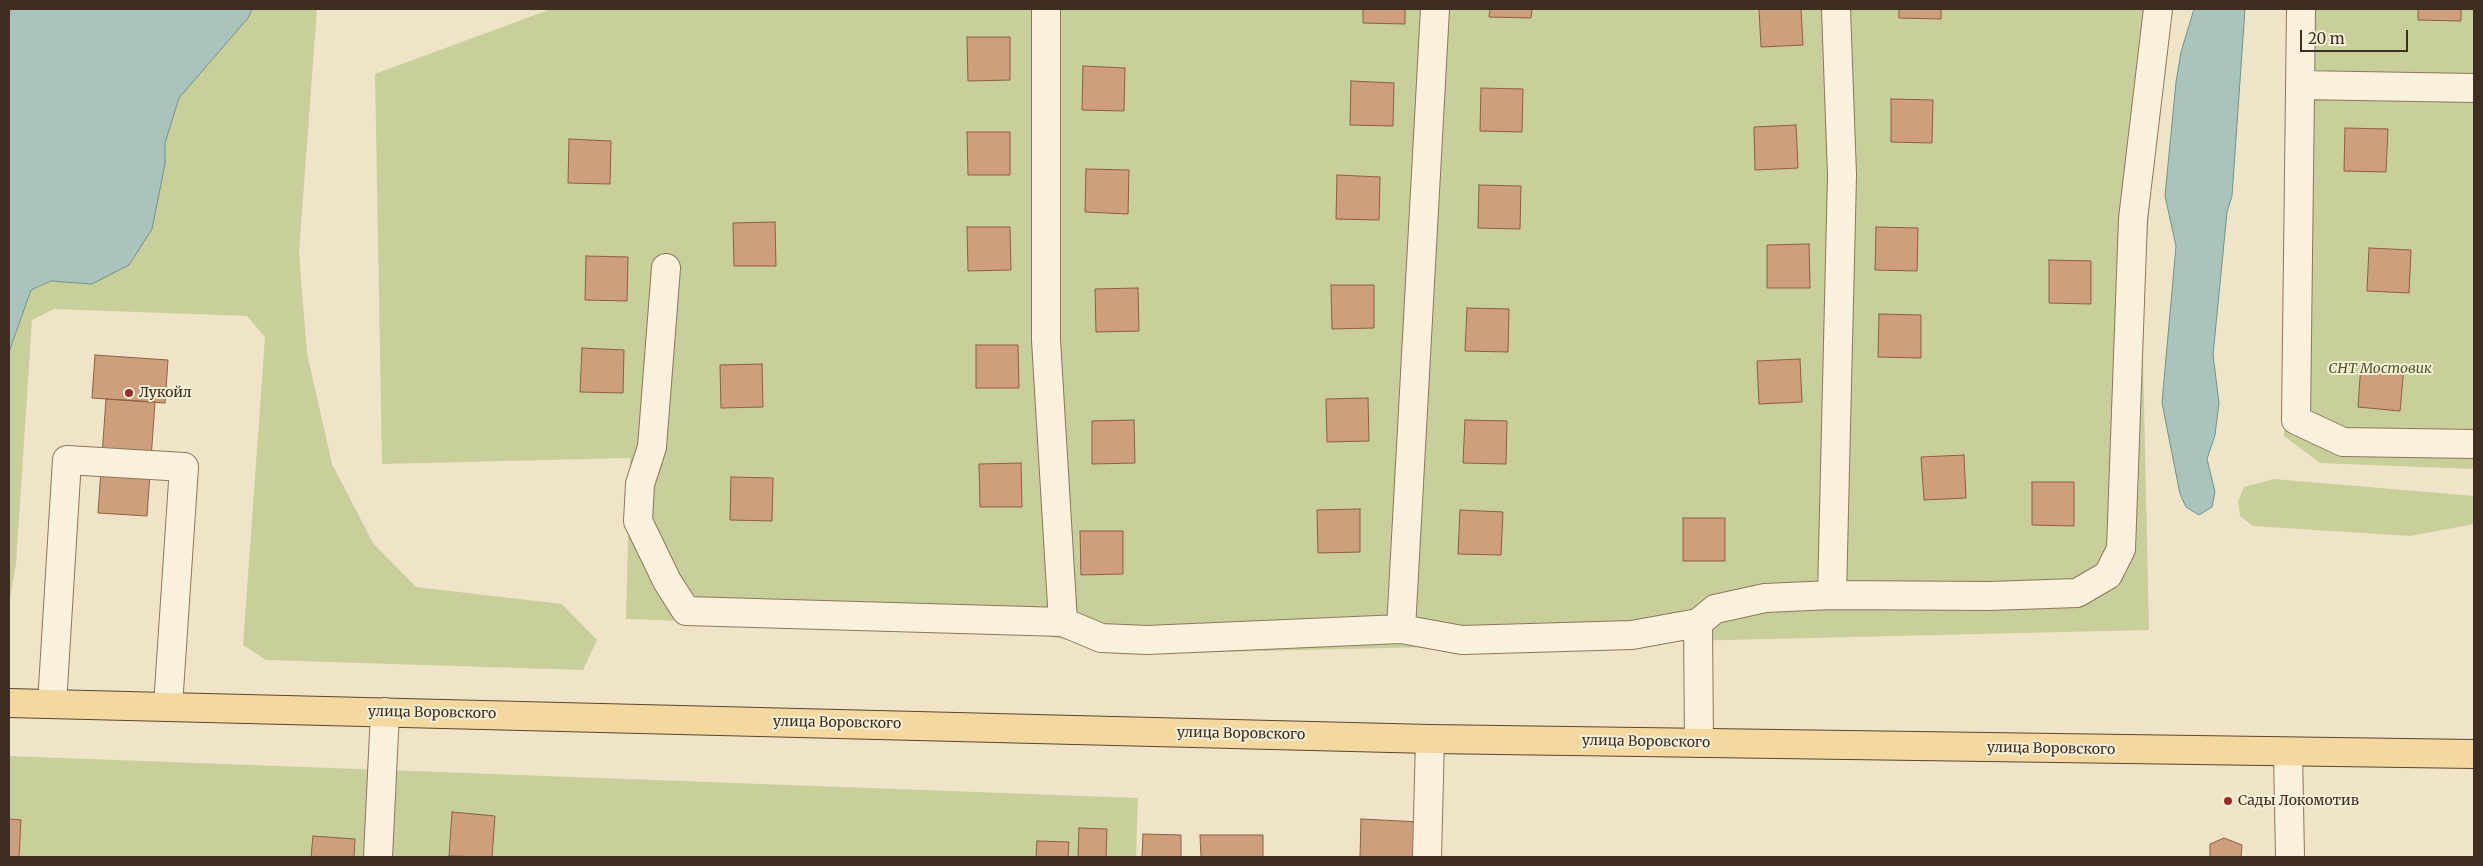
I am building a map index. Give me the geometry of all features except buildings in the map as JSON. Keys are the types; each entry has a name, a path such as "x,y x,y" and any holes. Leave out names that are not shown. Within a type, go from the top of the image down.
{"main road":[{"name":"улица Воровского","path":"9,703 1430,739 2474,754"}],"lane":[{"path":"1046,9 1046,340 1062,622"},
{"path":"1402,629 1435,9"},
{"path":"1832,594 1842,175 1836,9"},
{"path":"666,268 652,447 640,484 638,521 667,582 686,611 1062,622 1101,638 1147,640 1402,629 1462,640 1632,635 1698,623 1715,609 1765,598 1832,594 1989,596 2077,593 2108,575 2121,549 2133,219 2158,9"},
{"path":"2301,9 2296,420 2343,442 2474,444"},
{"path":"2300,85 2474,88"},
{"path":"52,704 67,460 184,467 168,706"},
{"path":"1698,623 1699,743"},
{"path":"378,857 385,712"},
{"path":"1426,857 1430,739"},
{"path":"2288,752 2290,857"}],"green space":[{"path":"252,9 317,9 299,252 307,353 332,464 373,543 416,587 562,604 597,640 583,670 266,660 243,645 265,337 247,316 54,309 32,320 16,564 9,604 9,352 31,290 51,281 92,284 165,164 165,143 179,98 248,18"},
{"path":"551,9 2164,9 2142,310 2149,630 1134,654 1033,633 626,619 630,458 382,464 375,74"},
{"name":"СНТ Мостовик","path":"2290,9 2474,9 2474,469 2320,463 2284,436"},
{"path":"2274,479 2474,496 2474,524 2410,536 2253,526 2240,516 2238,501 2244,487"},
{"path":"9,756 1138,798 1136,857 9,857"}],"water":[{"path":"9,9 252,9 248,18 179,98 165,143 165,164 152,229 129,265 92,284 51,281 31,290 9,352"},
{"path":"2194,9 2245,9 2232,196 2227,212 2213,355 2219,403 2215,435 2207,459 2215,492 2212,507 2199,515 2186,507 2180,494 2162,403 2176,246 2165,196 2176,82 2181,52"}],"place":[{"name":"Лукойл","path":"129,393"},
{"name":"Сады Локомотив","path":"2228,801"}]}
